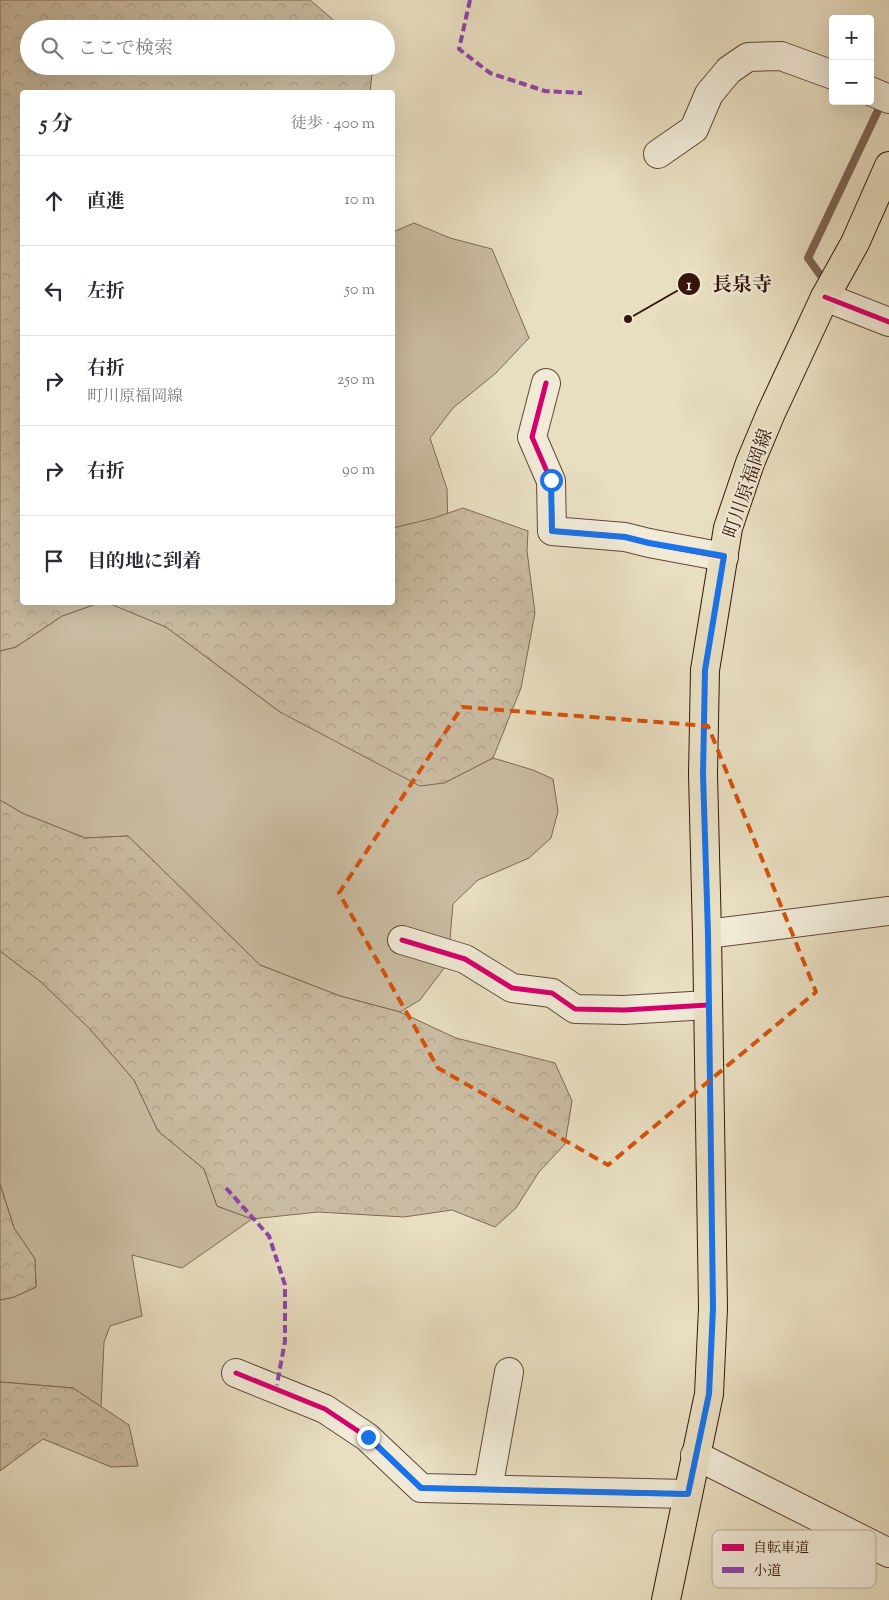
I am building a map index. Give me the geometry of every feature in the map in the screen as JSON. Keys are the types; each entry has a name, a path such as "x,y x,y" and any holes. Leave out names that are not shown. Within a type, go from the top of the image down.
{"main road":[{"name":"町川原福岡線","path":"666,1600 709,1394 713,1308 708,934 703,774 705,670 728,528 750,463 825,297 855,243 889,166"}],"street":[{"path":"658,154 694,129 710,94 729,70 748,57 781,56 829,74"},
{"path":"874,93 889,99"},
{"path":"825,297 889,322"},
{"path":"546,383 532,437 551,480 552,531 625,537 724,556"},
{"path":"708,934 889,910"},
{"path":"402,940 465,959 512,988 552,993 575,1009 624,1010 708,1005"},
{"path":"488,1490 509,1372"},
{"path":"236,1373 325,1409 368,1437 421,1488 688,1494"},
{"path":"695,1455 843,1530"},
{"path":"876,1546 889,1553"}],"highlighted area":[{"path":"462,707 708,726 816,992 608,1165 438,1068 339,893"}],"green space":[{"path":"0,0 310,0 333,20 20,20 20,75 372,75 370,90 20,90 20,605 93,605 62,616 16,647 0,651"},
{"path":"414,223 450,238 492,249 529,338 496,373 453,408 430,438 447,489 448,529 395,542 395,231"},
{"path":"463,508 528,531 527,551 535,613 521,688 493,758 444,783 420,786 280,712 166,627 113,605 395,605 395,528 434,518"},
{"path":"93,605 115,605 166,627 280,712 444,783 493,758 533,770 553,779 558,811 551,838 529,858 478,880 453,904 448,963 420,1000 400,1012 340,996 260,965 128,836 85,838 22,813 0,800 0,651 16,647 62,616"},
{"path":"0,800 22,813 85,838 128,836 260,965 340,996 400,1012 456,1038 555,1063 572,1101 565,1144 539,1172 516,1208 495,1227 452,1210 404,1217 318,1212 252,1219 217,1206 204,1169 158,1131 134,1080 89,1028 41,982 0,951"},
{"path":"0,951 41,982 89,1028 134,1080 158,1131 204,1169 217,1206 252,1219 182,1268 132,1255 142,1316 110,1326 104,1342 101,1407 73,1388 0,1382 0,1300 14,1297 36,1287 35,1259 14,1228 0,1184"},
{"path":"0,1184 14,1228 35,1259 36,1287 14,1297 0,1300"},
{"path":"0,1382 73,1388 129,1425 138,1466 111,1467 43,1439 0,1471"}],"waterway":[{"path":"826,283 808,258 882,102"}],"marked path":[{"path":"470,0 459,49 490,73 545,91 582,93"},
{"path":"226,1188 269,1236 285,1285 285,1341 276,1390"}],"cycle path":[{"path":"825,297 889,322"},
{"path":"546,383 532,437 551,481 552,531 625,537 724,557"},
{"path":"402,940 465,959 512,988 552,993 575,1009 624,1010 708,1005"},
{"path":"236,1373 325,1409 367,1437 421,1488 688,1494"}],"place":[{"name":"長泉寺","path":"628,319"}],"route":[{"path":"368,1437 421,1488 688,1494 709,1394 713,1308 708,934 703,774 705,670 724,556 625,537 552,531 551,480"}]}
